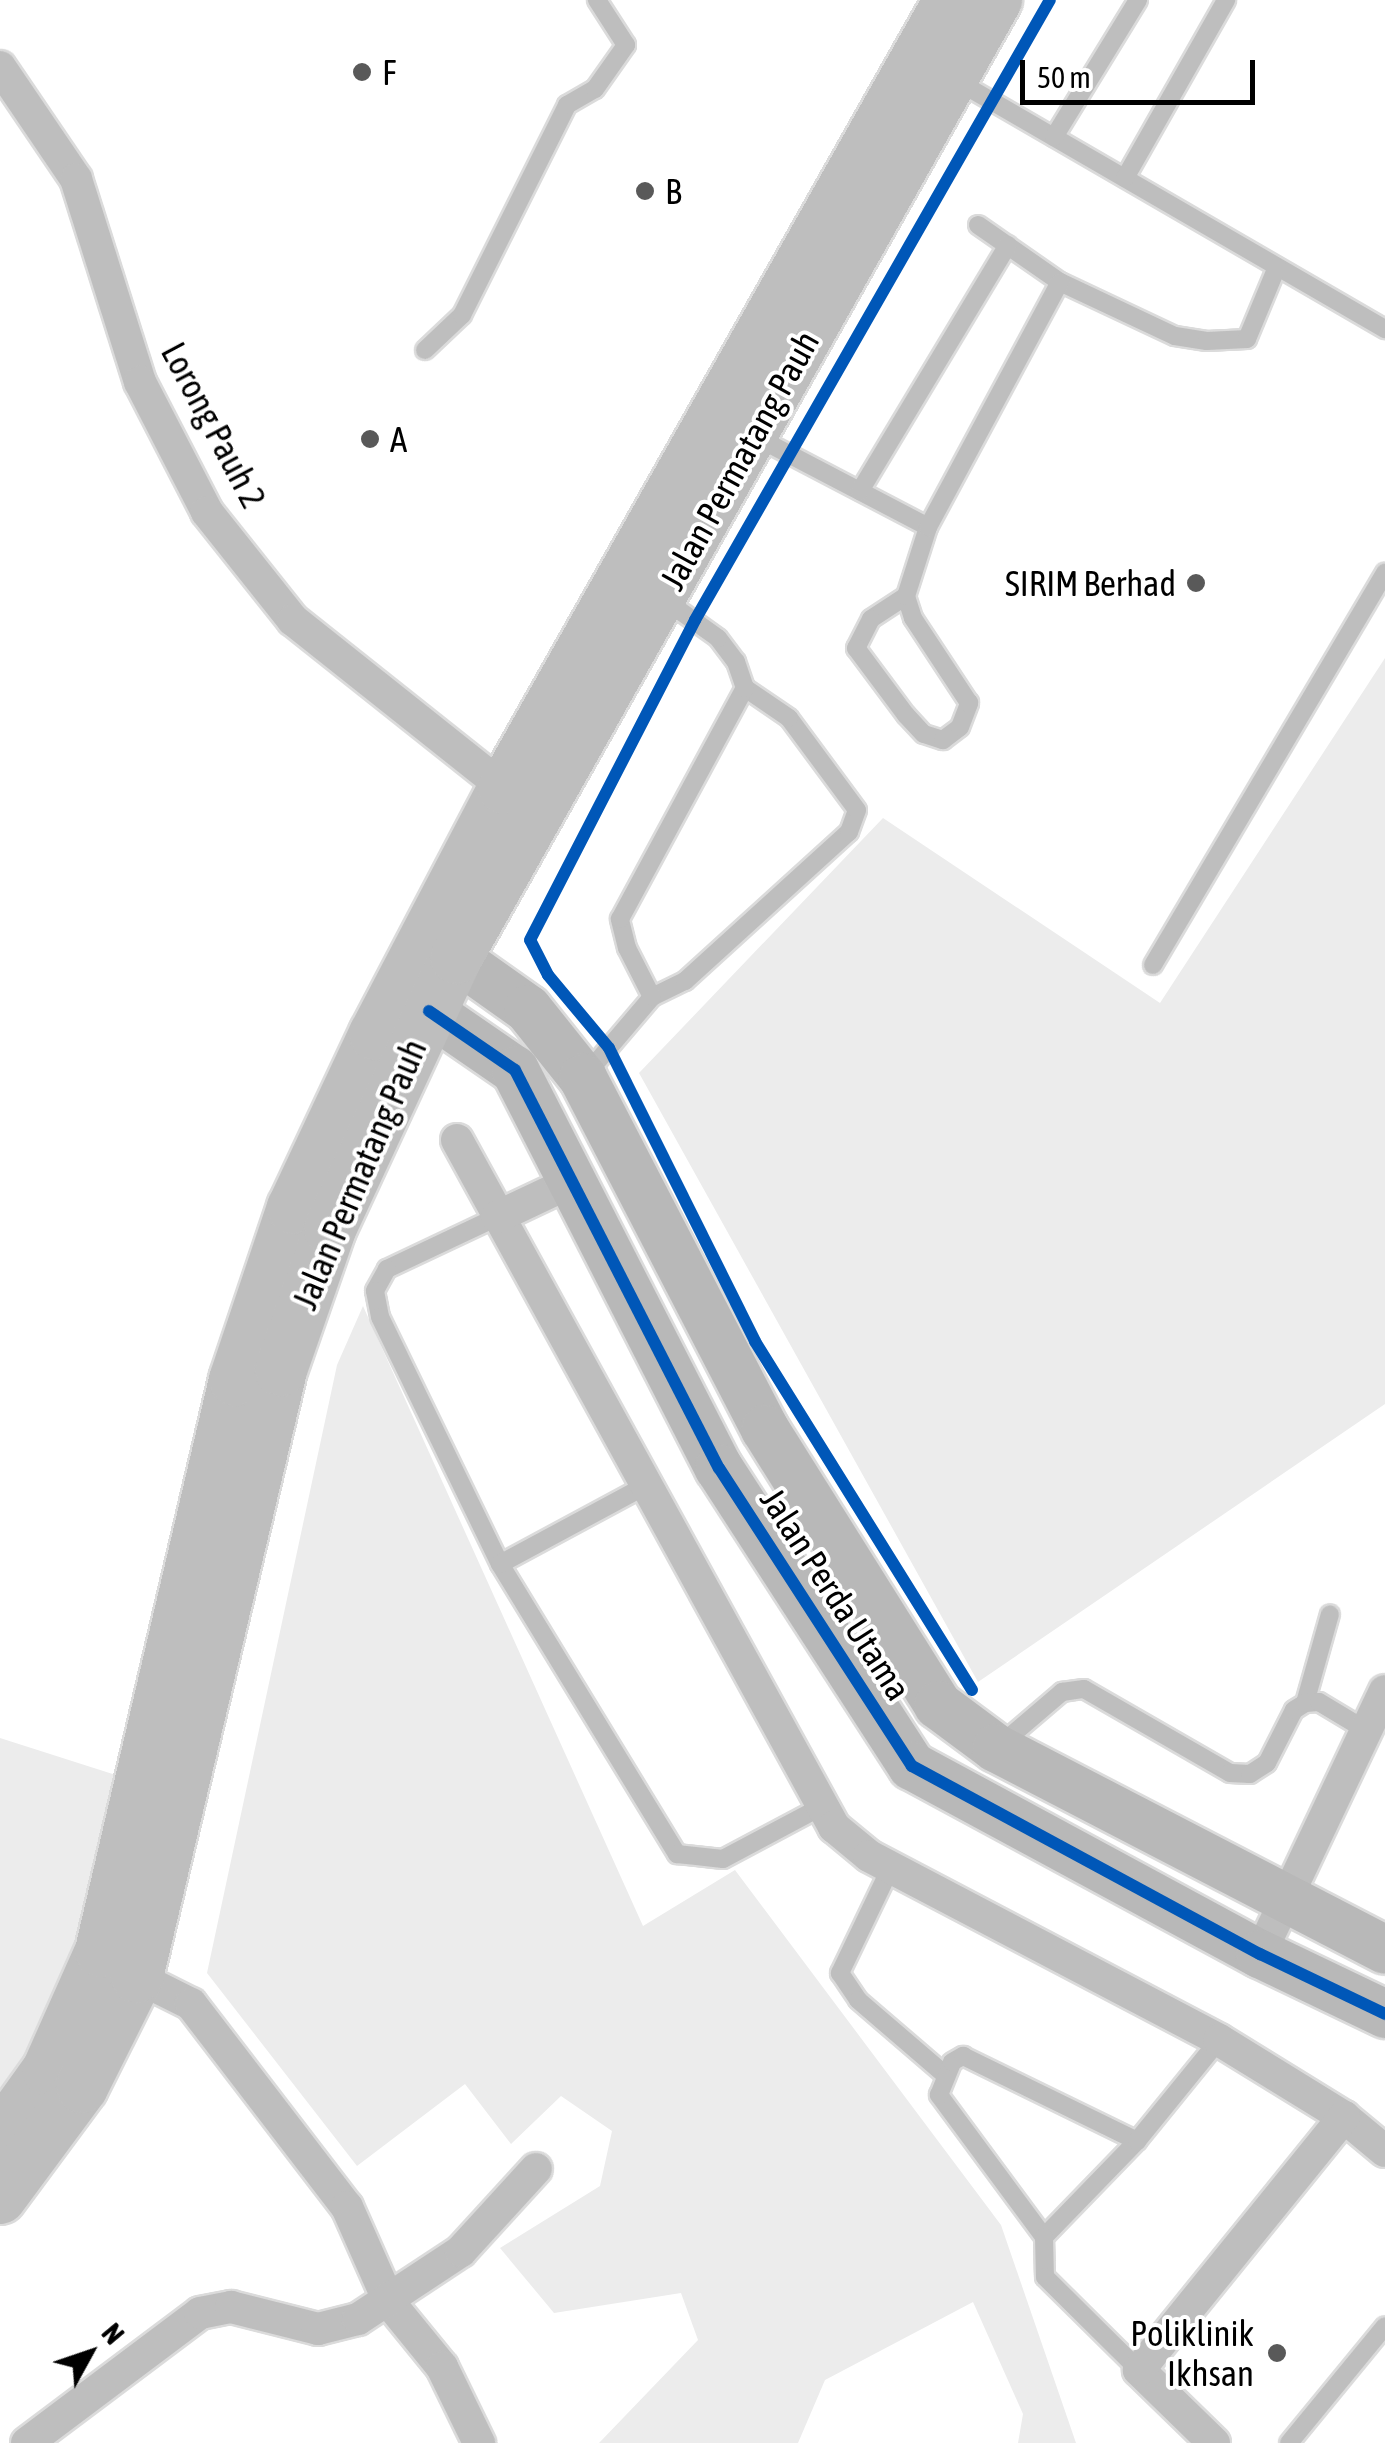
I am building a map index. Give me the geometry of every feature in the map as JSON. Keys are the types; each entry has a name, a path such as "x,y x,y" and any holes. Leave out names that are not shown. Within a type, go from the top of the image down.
{"main road":[{"name":"Jalan Permatang Pauh","path":"0,2137 48,2070 101,1951 235,1380 293,1208 374,1034 504,788 950,0"},
{"name":"Jalan Permatang Pauh","path":"0,2198 82,2087 137,1977 281,1370 330,1229 456,958 996,0"}],"street":[{"name":"Lorong Pauh 2","path":"0,67 76,179 140,382 207,512 293,620 504,788"},
{"name":"Jalan Perda Utama","path":"456,958 528,1008 583,1078 776,1445 938,1704 996,1748 1385,1950"},
{"name":"Jalan Perda Utama","path":"429,1011 515,1070 720,1468 912,1766 1260,1954 1385,2014"},
{"path":"456,1140 821,1807 851,1842 891,1867 1219,2040 1344,2118 1385,2151"},
{"path":"497,1217 573,1181"},
{"path":"1260,1954 1364,1729 1385,1692"},
{"path":"137,1977 173,1990 206,2020 347,2208 389,2302 442,2366 479,2443"},
{"path":"1214,2443 1139,2370 1344,2118"},
{"path":"27,2443 200,2313 231,2308 318,2329 358,2319 389,2302 460,2251 536,2170"}],"lane":[{"path":"425,350 462,315 567,105 595,89 626,45 597,0"},
{"path":"1054,137 1138,0"},
{"path":"1125,178 1226,0"},
{"path":"952,78 1385,329"},
{"path":"978,225 1060,282 1175,336 1246,339 1278,267"},
{"path":"860,491 1008,246"},
{"path":"906,596 871,619 856,648 906,715 924,734 943,740 960,727 969,703 913,618 906,596 928,527 1060,282"},
{"path":"752,435 928,527"},
{"path":"1153,965 1385,573"},
{"path":"583,1078 652,997 685,981 849,832 857,810 788,718 745,688 736,662 718,638 662,598"},
{"path":"652,997 627,948 620,918 745,688"},
{"path":"497,1217 387,1269 375,1292 380,1317 500,1564 677,1854 724,1859 821,1807"},
{"path":"500,1564 645,1486"},
{"path":"1305,1703 1330,1614"},
{"path":"996,1748 1062,1692 1084,1689 1230,1773 1250,1774 1267,1763 1294,1710 1305,1703 1318,1702 1364,1729"},
{"path":"891,1867 840,1973 858,2000 944,2074"},
{"path":"1044,2237 1137,2141 1219,2040"},
{"path":"1137,2141 963,2056 944,2074 940,2095 1044,2237 1045,2277 1139,2370"},
{"path":"1289,2443 1385,2326"}],"shaded area":[{"path":"1385,658 1385,1404 978,1682 639,1073 883,818 1160,1003"},
{"path":"363,1306 643,1926 735,1870 1001,2225 1076,2443 1018,2443 1023,2414 973,2302 825,2380 798,2443 599,2443 698,2340 681,2293 554,2313 500,2248 600,2186 612,2131 561,2096 511,2144 465,2084 357,2166 207,1973 337,1365"},
{"path":"0,1738 122,1777 71,1966 27,2058 0,2091"}],"cycle path":[{"path":"972,1690 755,1341 609,1048 548,975 530,940 695,620 1050,0"},
{"path":"429,1011 515,1070 719,1468 912,1766 1260,1954 1385,2014"}],"place":[{"name":"F","path":"362,72"},
{"name":"B","path":"645,191"},
{"name":"A","path":"370,439"},
{"name":"SIRIM Berhad","path":"1196,583"},
{"name":"Poliklinik Ikhsan","path":"1277,2353"}]}
